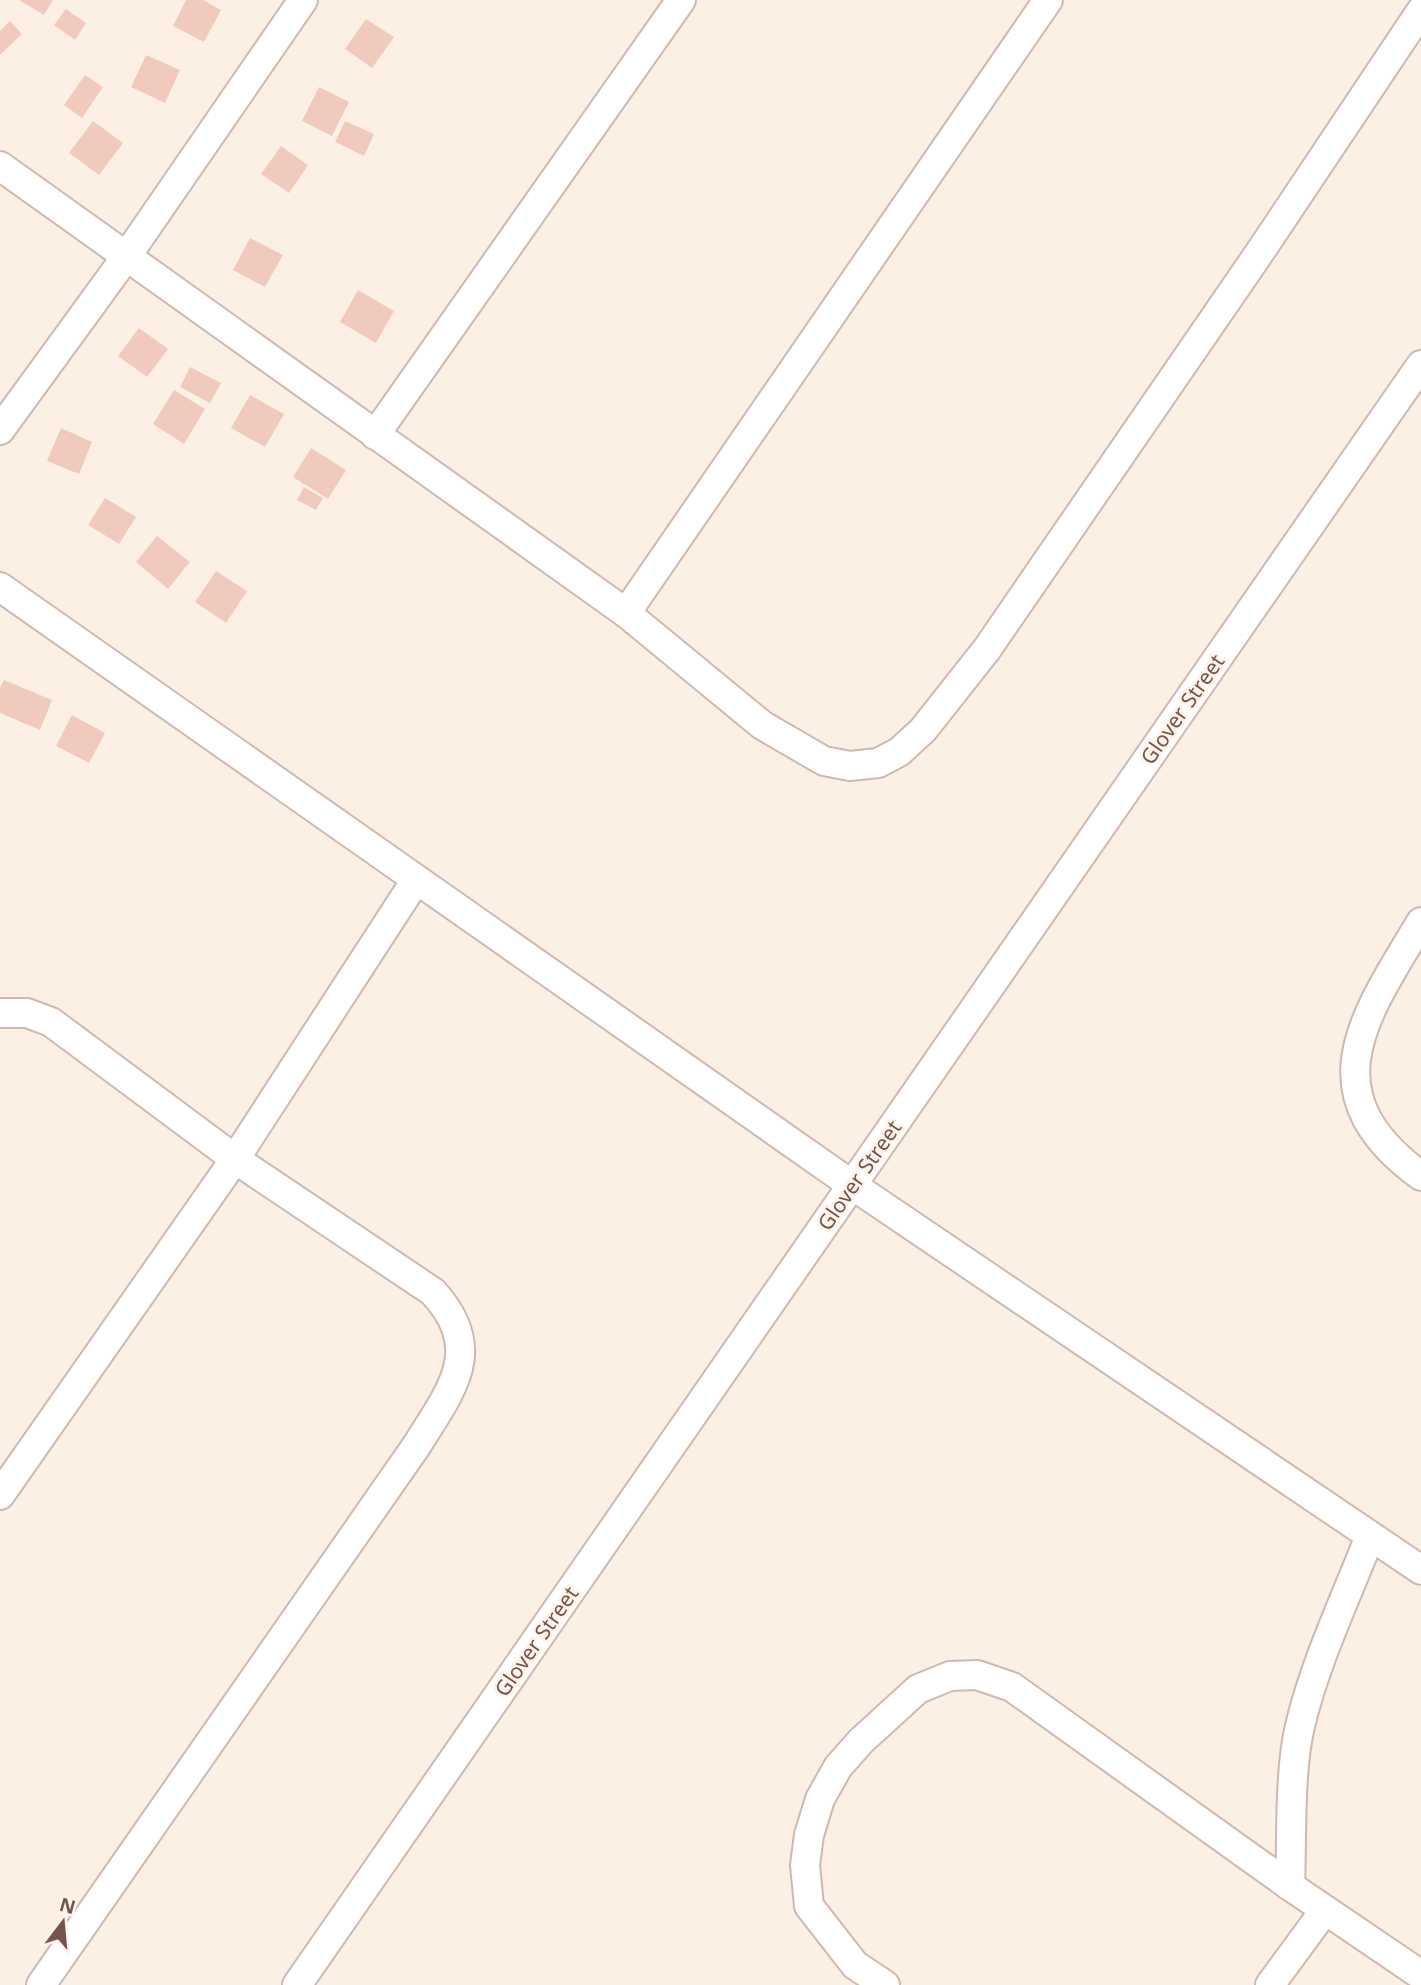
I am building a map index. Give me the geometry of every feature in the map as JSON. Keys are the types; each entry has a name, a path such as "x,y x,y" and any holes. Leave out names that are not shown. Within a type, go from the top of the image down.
{"street":[{"path":"0,430 126,257 303,0"},
{"path":"375,436 681,0"},
{"path":"626,613 1048,0"},
{"path":"0,166 626,613 762,725 824,761 850,765 878,763 899,752 923,730 987,649 1270,238 1421,11"},
{"name":"Glover Street","path":"298,1985 1421,365"},
{"path":"0,587 852,1185 1421,1570"},
{"path":"0,1496 235,1159 416,880"},
{"path":"1421,922 1375,999 1359,1037 1353,1066 1358,1100 1378,1135 1407,1166 1421,1176"},
{"path":"0,1013 27,1013 51,1023 235,1159 433,1292 448,1309 458,1328 461,1357 456,1378 417,1446 41,1985"},
{"path":"1290,1886 1299,1728 1311,1688 1370,1536"},
{"path":"885,1985 848,1975 809,1906 805,1865 809,1835 820,1799 838,1767 861,1741 918,1689 950,1676 977,1675 1012,1687 1290,1886 1421,1975"},
{"path":"1270,1985 1325,1910"}],"building":[{"path":"19,0 53,0 44,15"},
{"path":"186,0 203,0 221,10 204,42 173,26"},
{"path":"66,9 86,23 75,40 54,25"},
{"path":"366,19 394,37 372,68 345,49"},
{"path":"10,21 22,34 0,55 0,31"},
{"path":"146,55 180,70 165,103 131,87"},
{"path":"85,75 103,87 82,118 64,105"},
{"path":"319,87 349,102 332,136 302,121"},
{"path":"93,121 123,143 99,175 69,153"},
{"path":"345,121 374,134 364,156 335,142"},
{"path":"281,146 308,165 289,193 261,174"},
{"path":"250,238 283,255 265,287 233,270"},
{"path":"358,290 394,311 376,343 340,322"},
{"path":"139,328 168,349 147,377 118,356"},
{"path":"190,367 221,383 210,403 180,387"},
{"path":"174,390 205,409 184,444 153,424"},
{"path":"250,395 284,414 265,447 231,428"},
{"path":"61,428 92,442 79,474 47,461"},
{"path":"311,448 346,470 328,499 293,477"},
{"path":"304,487 323,498 316,510 297,500"},
{"path":"105,498 136,517 119,544 88,525"},
{"path":"157,536 190,562 168,589 136,562"},
{"path":"216,571 247,591 226,623 195,602"},
{"path":"4,680 52,700 40,730 0,713 0,688"},
{"path":"72,715 105,733 89,763 56,746"}]}
